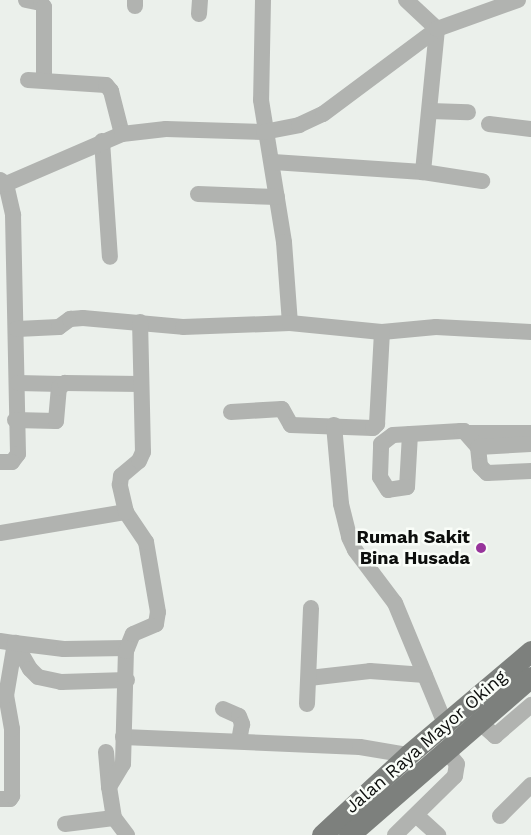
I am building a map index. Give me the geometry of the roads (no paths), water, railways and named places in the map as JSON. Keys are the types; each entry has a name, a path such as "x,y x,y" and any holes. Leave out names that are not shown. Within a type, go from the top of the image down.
{"main road":[{"name":"Jalan Raya Mayor Oking","path":"355,833 446,749 481,711 531,651"},
{"name":"Jalan Raya Mayor Oking","path":"322,835 408,755 445,724 481,711 527,688"}],"street":[{"path":"26,0 41,3 44,7 44,80"},
{"path":"263,0 261,100 264,132 273,162 288,276 290,323"},
{"path":"406,0 437,29"},
{"path":"0,462 12,462 18,458 15,420 18,383 13,216 3,182 122,134 166,129 264,132 299,125 323,114 437,29 518,0"},
{"path":"424,172 437,29"},
{"path":"28,80 106,85 111,91 122,134"},
{"path":"430,112 468,112"},
{"path":"489,124 531,130"},
{"path":"102,141 110,257"},
{"path":"273,162 424,172 482,181"},
{"path":"198,194 277,197"},
{"path":"16,329 59,327 70,319 140,322 183,327 290,323 382,332 436,327 531,332"},
{"path":"109,787 123,768 127,648 133,634 156,624 158,612 146,542 126,512 120,480 127,468 139,461 143,452 140,322"},
{"path":"231,412 282,409 291,425 334,424 371,429 377,424 382,332"},
{"path":"18,383 140,384"},
{"path":"15,420 56,421 61,384"},
{"path":"334,424 341,504 349,537 355,550 394,603 445,724"},
{"path":"410,434 461,430 467,433 478,447 480,466 487,473 531,471"},
{"path":"467,433 531,433"},
{"path":"478,447 531,444"},
{"path":"0,533 126,512"},
{"path":"307,704 311,608"},
{"path":"7,642 64,649 127,648"},
{"path":"7,642 38,677 61,682 127,680"},
{"path":"0,799 10,799 12,796 12,729 6,696 7,642"},
{"path":"309,678 370,671 425,675"},
{"path":"481,711 494,736 531,705"},
{"path":"223,709 239,716 242,724 239,741"},
{"path":"123,737 360,747 408,755"},
{"path":"395,835 457,773 457,764 446,749"},
{"path":"106,752 114,818 128,835"},
{"path":"500,816 531,785"},
{"path":"416,815 438,835"},
{"path":"65,824 114,818"}],"place":[{"name":"Rumah Sakit Bina Husada","path":"481,548"}]}
